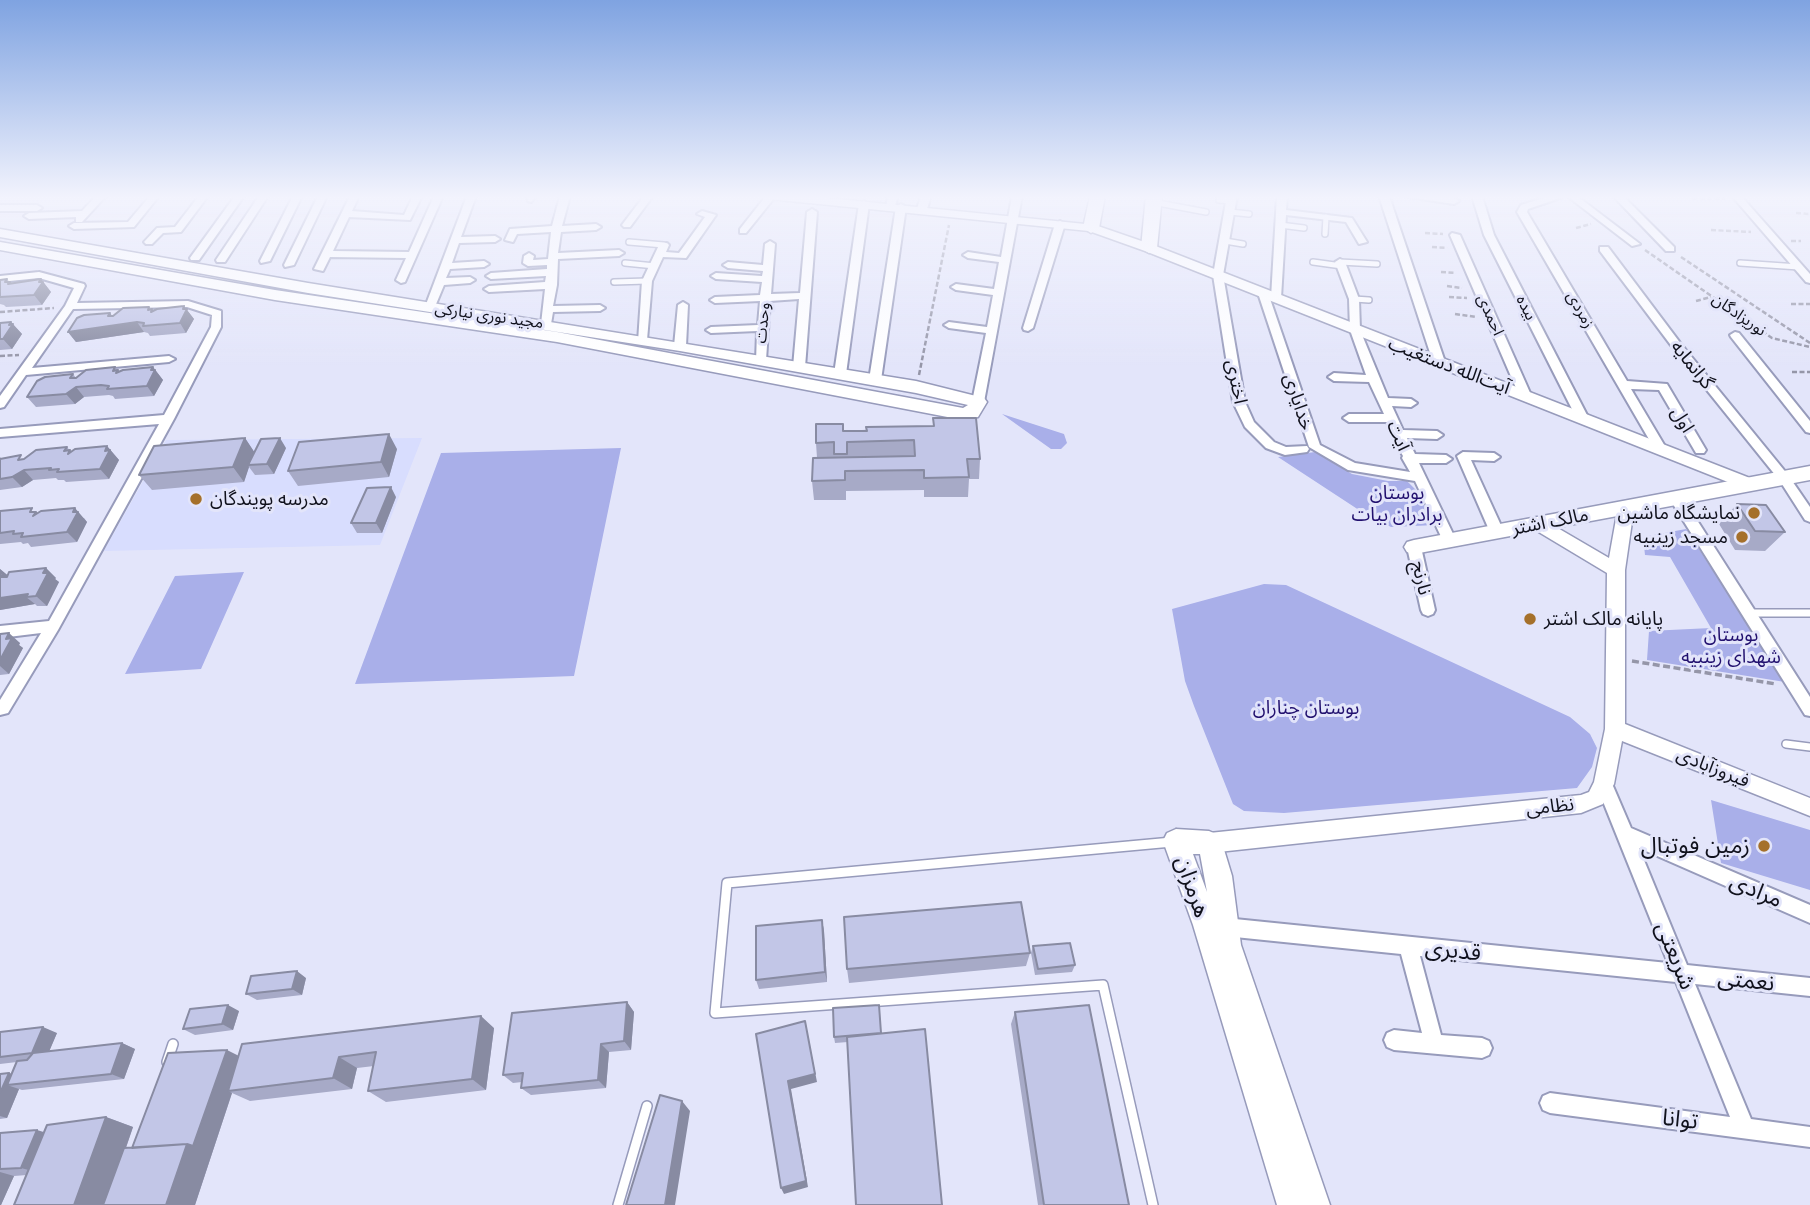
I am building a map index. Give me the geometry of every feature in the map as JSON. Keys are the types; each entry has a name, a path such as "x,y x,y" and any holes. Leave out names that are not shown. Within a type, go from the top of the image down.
{"main road":[{"name":"مجید نوری نیارکی","path":"35,252 275,295 426,312 547,317 642,340 916,387 978,402 972,413 963,414 426,312 104,252"},
{"name":"مالک اشتر","path":"1414,547 1810,473"},
{"name":"هرمزان","path":"1293,1205 1206,925 1176,841 1209,842 1219,876 1224,928 1314,1205"}],"street":[{"path":"195,258 199,252"},
{"path":"221,260 226,252"},
{"path":"265,261 269,252"},
{"path":"289,265 295,252"},
{"path":"401,280 413,252"},
{"path":"426,312 450,252"},
{"path":"555,252 547,317 600,308"},
{"path":"642,340 647,281 660,252"},
{"name":"وحدت","path":"760,360 769,252"},
{"path":"799,367 808,252"},
{"path":"840,374 857,252"},
{"path":"875,380 890,252"},
{"path":"978,402 1005,252"},
{"path":"1028,328 1051,252"},
{"name":"آیت‌الله دستغیب","path":"1160,252 1749,484"},
{"path":"1218,275 1223,252"},
{"path":"1269,295 1276,252"},
{"path":"1403,252 1439,362"},
{"name":"احمدی","path":"1463,252 1525,395"},
{"name":"بیده","path":"1498,252 1582,417"},
{"name":"زمردی","path":"1546,252 1660,448"},
{"name":"گرانمایه","path":"1606,252 1676,346 1784,478 1810,517"},
{"path":"1785,252 1810,280"},
{"path":"319,269 327,254 412,255"},
{"path":"968,255 1004,260"},
{"path":"529,256 527,263 622,258"},
{"path":"491,276 554,263"},
{"path":"445,266 484,264"},
{"name":"آیت","path":"1341,264 1354,299 1355,330 1373,379 1449,540"},
{"path":"728,265 768,274"},
{"path":"716,276 768,274"},
{"path":"0,279 39,275 80,286 70,306 0,404"},
{"name":"اختری","path":"1218,275 1243,414 1255,431 1277,450 1303,449"},
{"path":"439,282 470,281"},
{"path":"489,289 552,285"},
{"path":"956,287 998,293"},
{"name":"خدایاری","path":"1269,295 1315,447 1352,467 1417,477"},
{"path":"715,300 803,296"},
{"path":"0,709 53,626 216,327 217,313 188,304 70,306"},
{"path":"680,346 682,305"},
{"path":"950,325 991,331"},
{"path":"711,330 763,328"},
{"path":"1735,335 1810,429"},
{"path":"23,372 169,359"},
{"path":"1334,377 1373,379"},
{"name":"اول","path":"1624,385 1663,387 1700,450"},
{"path":"1383,402 1411,403"},
{"path":"1349,418 1390,418"},
{"path":"0,433 168,419"},
{"path":"1397,434 1437,435"},
{"path":"1494,457 1463,456 1497,532"},
{"path":"1408,458 1446,459"},
{"path":"1676,498 1748,613 1803,687 1810,710"},
{"path":"1604,784 1615,729 1616,570 1626,508"},
{"path":"1538,524 1616,570"},
{"name":"نارنج","path":"1414,547 1428,610"},
{"path":"0,632 53,626"},
{"name":"فیروزآبادی","path":"1615,729 1810,807"},
{"name":"شریعتی","path":"1604,784 1745,1128"},
{"name":"نظامی","path":"1209,842 1581,804 1595,798 1604,784"},
{"name":"مرادی","path":"1625,834 1810,914"},
{"name":"قدیری","path":"1224,928 1682,974"},
{"path":"1408,946 1434,1043"},
{"name":"نعمتی","path":"1682,974 1810,987"},
{"path":"1394,1040 1482,1048"},
{"name":"توانا","path":"1550,1103 1810,1137"}],"lane":[{"path":"622,258 654,266"},
{"path":"1313,262 1377,264"},
{"path":"1740,264 1798,267"},
{"path":"614,282 647,281"},
{"path":"1354,299 1369,300"},
{"path":"1748,613 1810,613"},
{"path":"1786,744 1810,747"},
{"path":"1153,1205 1103,985 715,1013 727,883 1176,841"},
{"path":"164,1069 173,1044"},
{"path":"618,1205 647,1106"}],"path":[{"path":"916,387 943,252"},
{"name":"نوریزادگان","path":"1647,252 1772,338 1810,345"},
{"path":"1675,252 1810,345"},
{"path":"1696,301 1712,297"},
{"path":"1791,304 1810,304"},
{"path":"0,312 70,306"},
{"path":"1791,372 1810,372"},
{"path":"1617,659 1803,687"}],"shaded area":[{"path":"422,438 380,545 104,551 166,440"}],"green space":[{"path":"1002,414 1064,434 1067,443 1061,449 1051,449"},
{"path":"621,448 574,676 355,684 441,453"},
{"name":"بوستان برادران بیات","path":"1315,452 1352,474 1388,481 1407,481 1419,493 1436,525 1391,527 1365,514 1278,457"},
{"name":"بوستان شهدای زینبیه","path":"1686,529 1785,682 1647,660 1649,631 1711,628 1670,557 1645,555 1643,537"},
{"path":"244,572 201,669 125,674 175,576"},
{"name":"بوستان چناران","path":"1264,584 1286,585 1570,717 1590,734 1597,748 1592,767 1577,788 1284,813 1244,811 1233,804 1185,681 1172,609"},
{"name":"زمین فوتبال","path":"1711,800 1810,830 1810,890 1721,863"}],"building":[{"path":"7,279 5,282 10,282 8,284 41,279 39,282 43,282 34,295 0,297 0,280"},
{"path":"184,306 183,309 187,309 180,323 143,326 144,323 137,322 68,332 77,318 84,315 110,313 108,316 113,316 123,308 149,307 151,312"},
{"path":"11,322 9,325 13,324 3,339 0,339 0,323"},
{"path":"115,367 113,371 118,370 116,373 153,367 151,370 155,370 147,386 107,389 109,386 76,387 66,394 27,397 37,381 45,377 73,374 70,378 76,378 86,370"},
{"path":"933,418 976,418 980,459 967,459 969,477 924,478 924,470 845,471 845,480 812,481 813,458 915,456 914,440 847,442 847,454 834,454 834,442 816,443 816,424 843,424 843,431 867,431 866,427 934,426"},
{"path":"389,434 381,462 288,471 299,442"},
{"path":"245,438 233,467 139,475 154,446"},
{"path":"280,438 267,464 248,465 261,439"},
{"path":"107,446 105,451 110,450 100,469 57,472 59,469 49,470 51,468 24,470 12,477 0,479 0,459 21,455 18,460 24,459 36,450 67,447 64,451 70,450 68,454 75,449"},
{"path":"391,487 376,523 351,523 367,488"},
{"path":"1737,504 1766,505 1785,532 1755,531"},
{"path":"32,508 30,512 36,512 33,516 41,511 75,508 73,512 78,512 67,532 21,537 23,533 13,534 14,531 0,533 0,511"},
{"path":"46,568 43,573 48,573 36,596 26,597 28,594 0,598 0,573 3,573 1,577 7,577 9,572"},
{"path":"9,633 6,639 12,638 0,660 0,634"},
{"path":"1021,902 1030,953 847,969 844,917"},
{"path":"822,920 825,972 756,980 756,926"},
{"path":"1070,943 1075,965 1038,969 1033,946"},
{"path":"297,971 292,989 246,994 251,976"},
{"path":"627,1002 624,1041 601,1044 598,1080 521,1088 523,1073 503,1075 512,1013"},
{"path":"228,1005 222,1024 183,1029 190,1009"},
{"path":"879,1005 881,1033 834,1037 833,1008"},
{"path":"1089,1005 1129,1205 1044,1205 1015,1012"},
{"path":"481,1016 472,1079 368,1091 376,1052 339,1057 333,1078 228,1091 242,1044"},
{"path":"805,1021 815,1074 788,1081 806,1181 781,1188 756,1034"},
{"path":"43,1027 32,1053 0,1057 0,1032"},
{"path":"925,1029 942,1205 856,1205 847,1037"},
{"path":"122,1043 111,1074 7,1085 17,1061 27,1060 33,1053"},
{"path":"227,1050 193,1146 187,1144 132,1148 168,1053"},
{"path":"9,1073 0,1093 0,1074"},
{"path":"660,1095 682,1101 665,1205 626,1205"},
{"path":"106,1117 74,1205 14,1205 47,1125"},
{"path":"37,1130 21,1168 0,1169 0,1133"},
{"path":"187,1144 166,1205 103,1205 124,1148"}],"place":[{"name":"مدرسه پویندگان","path":"196,499"},
{"name":"نمایشگاه ماشین","path":"1754,513"},
{"name":"مسجد زینبیه","path":"1742,537"},
{"name":"پایانه مالک اشتر","path":"1530,619"},
{"name":"زمین فوتبال","path":"1764,846"}]}
